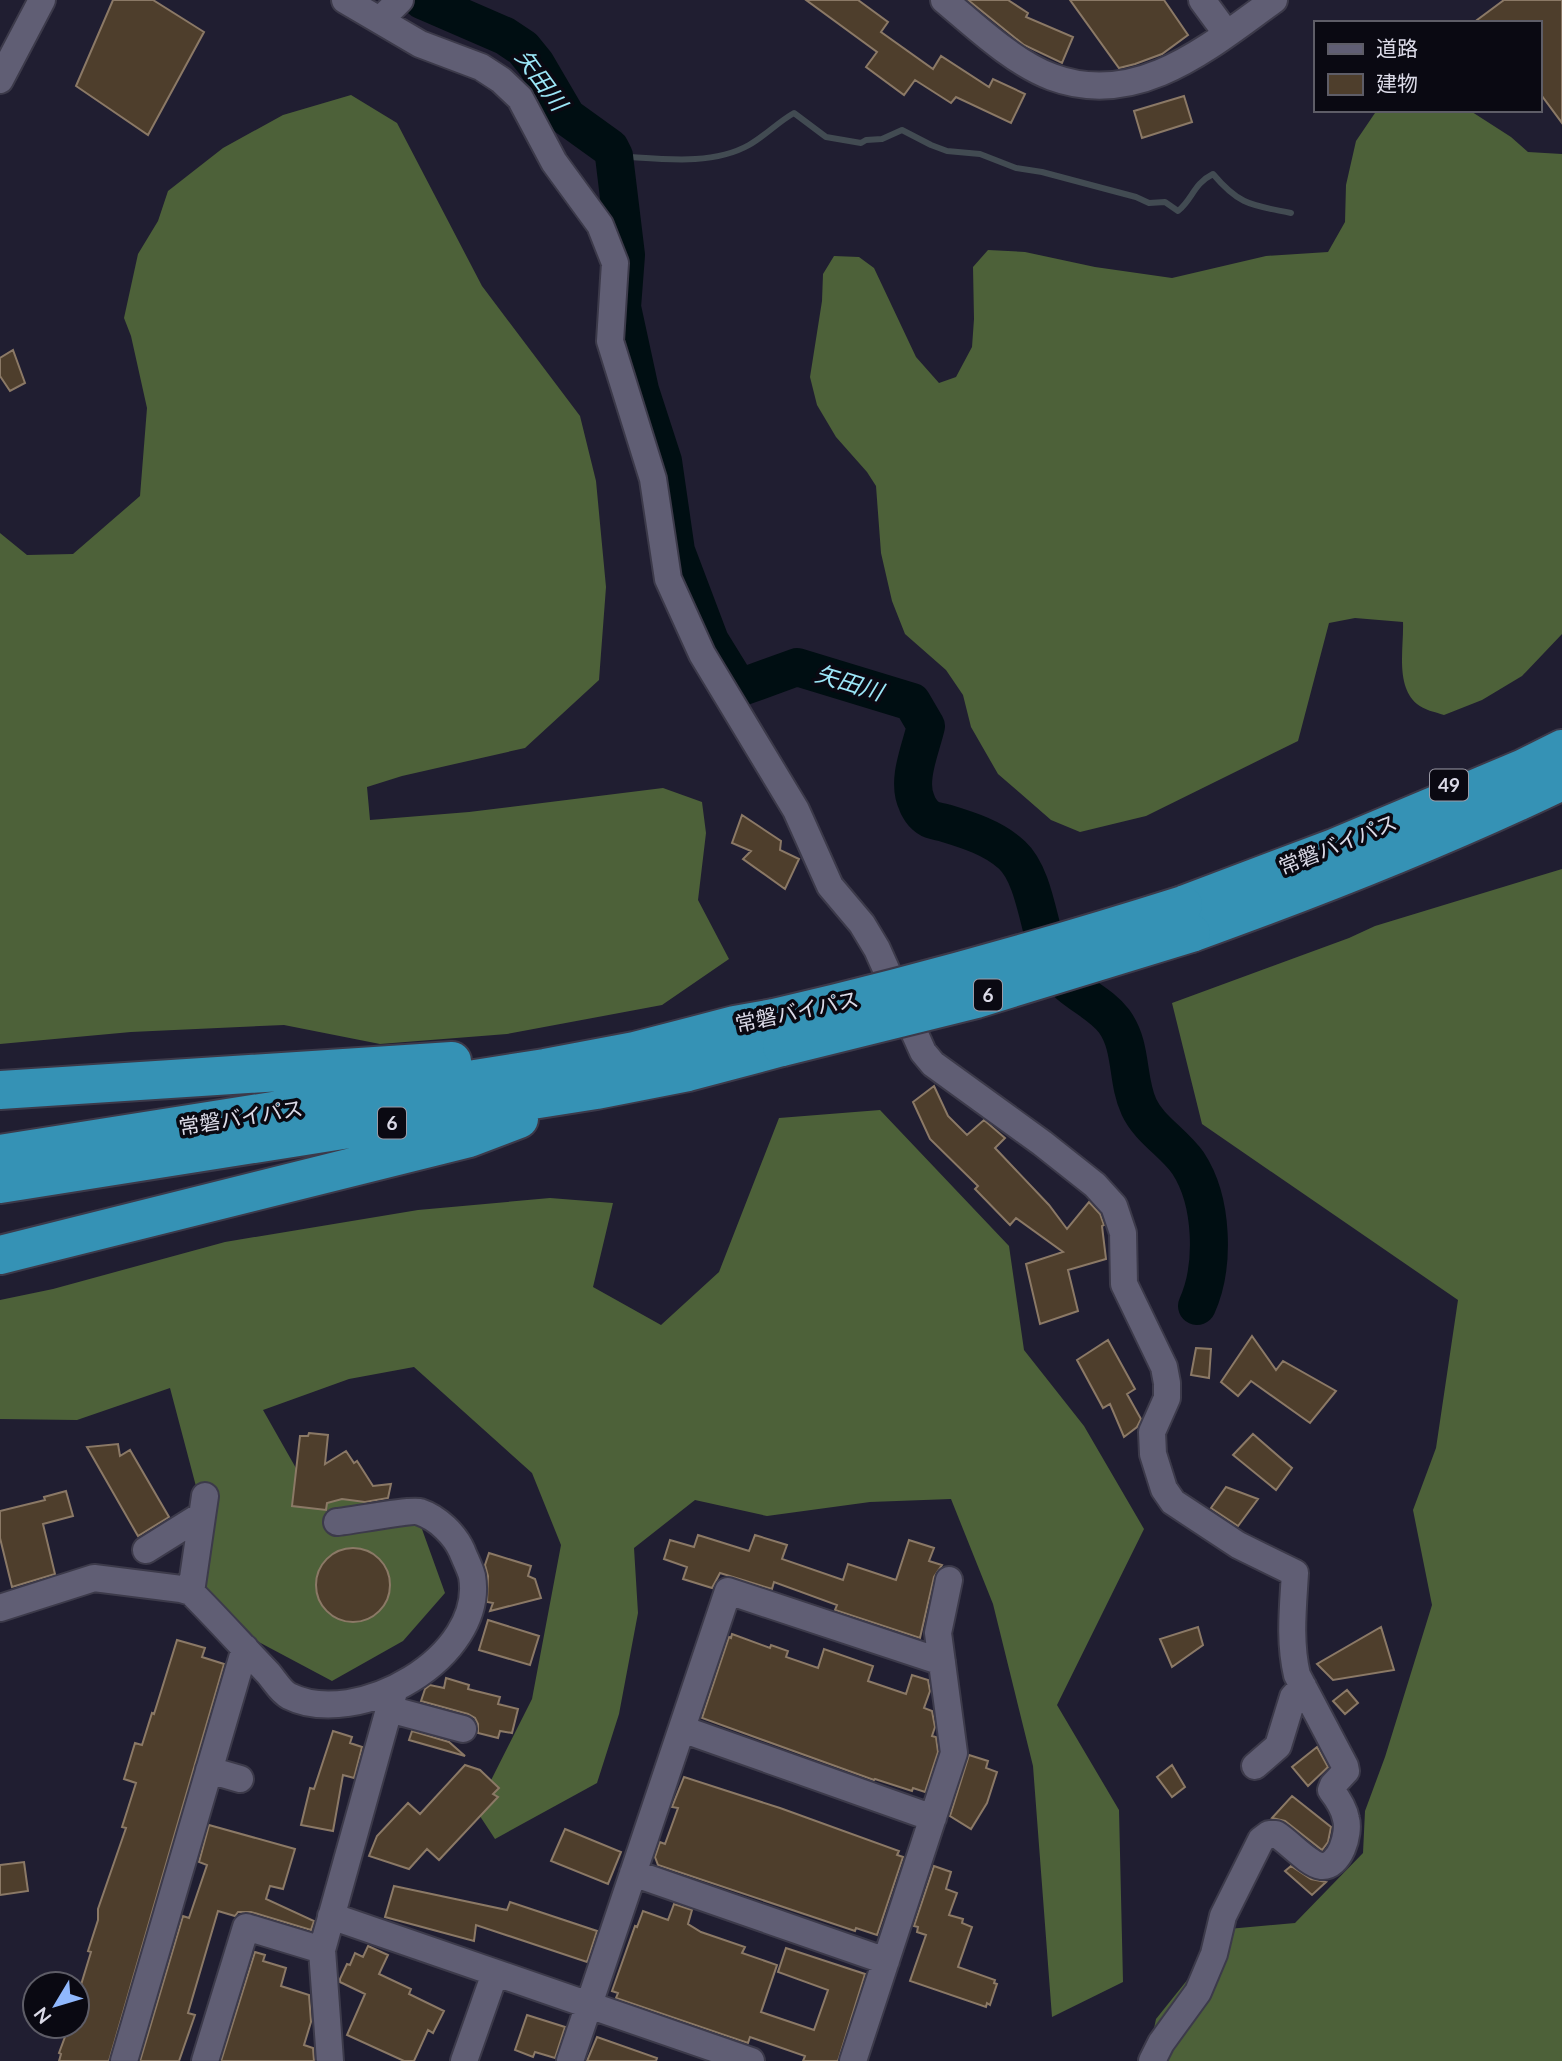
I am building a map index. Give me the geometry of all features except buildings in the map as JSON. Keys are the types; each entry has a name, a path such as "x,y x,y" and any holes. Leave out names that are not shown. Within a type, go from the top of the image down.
{"highway":[{"name":"49","path":"1344,861 1499,758 1562,720"},
{"name":"常磐バイパス","path":"1344,861 1562,749"},
{"name":"常磐バイパス","path":"0,1184 596,1090 688,1072 778,1033 976,999 1344,861 1508,807 1562,781"},
{"name":"49","path":"1344,861 1562,795"},
{"name":"常磐バイパス","path":"0,1154 225,1121 545,1068 635,1051 735,1025 778,1033"},
{"path":"0,1090 464,1060 578,1044 635,1031 735,1025"},
{"path":"0,1255 469,1138 596,1090"}],"street":[{"path":"0,80 43,0"},
{"path":"345,0 421,44 481,67 501,80 520,98 554,162 600,225 615,263 610,341 653,479 668,579 702,654 792,801 830,886 850,908 877,949 923,1052 933,1064 1095,1185 1114,1206 1123,1233 1124,1284 1164,1367 1167,1398 1152,1432 1153,1454 1159,1476 1173,1502 1238,1545 1295,1573 1292,1641 1295,1667 1345,1766 1346,1771 1331,1790 1347,1820 1345,1840 1331,1863 1320,1866 1276,1834 1269,1834 1261,1840 1223,1916 1214,1954 1198,1992 1161,2043 1152,2061"},
{"path":"381,19 400,0"},
{"path":"944,0 1031,66 1052,77 1086,84 1136,81 1181,65 1274,0"},
{"path":"1202,0 1227,34"},
{"path":"146,1550 203,1506 191,1592"},
{"path":"330,2061 322,1950 392,1698 426,1670 454,1640 466,1622 472,1575 456,1538 419,1511 337,1522"},
{"path":"0,1608 94,1578 191,1592 287,1695 331,1704 375,1697 392,1698 463,1729"},
{"path":"853,2061 954,1753 938,1633 949,1580"},
{"path":"570,2061 728,1591 942,1662"},
{"path":"124,2061 245,1648"},
{"path":"1255,1766 1278,1746 1293,1697 1303,1686"},
{"path":"682,1730 933,1818"},
{"path":"209,1770 240,1779"},
{"path":"633,1873 886,1961"},
{"path":"331,1916 751,2061"},
{"path":"205,2061 246,1927 322,1950"},
{"path":"464,2061 495,1973"}],"green space":[{"path":"351,95 397,123 482,286 580,416 596,481 606,587 599,680 525,748 402,776 367,787 370,820 469,812 663,788 702,802 706,833 698,900 729,959 662,1005 507,1034 380,1044 284,1025 131,1032 0,1044 0,533 27,555 73,554 140,496 147,408 131,336 124,318 138,254 158,221 168,191 223,148 283,115"},
{"path":"1376,112 1472,112 1511,137 1528,152 1562,154 1562,634 1522,676 1482,700 1444,715 1417,704 1406,687 1402,666 1403,622 1355,618 1329,623 1298,741 1146,816 1080,832 1051,820 998,774 971,727 963,695 946,670 905,634 892,601 881,553 876,486 836,437 817,405 810,377 822,301 823,274 834,256 859,257 874,268 916,357 939,383 956,377 972,347 973,267 988,250 1025,252 1095,267 1172,278 1266,256 1328,252 1345,222 1346,185 1356,141"},
{"path":"1562,869 1562,2061 1147,2061 1156,2019 1228,1929 1295,1923 1363,1853 1365,1811 1385,1757 1432,1605 1413,1510 1436,1448 1458,1300 1202,1124 1172,1003 1375,926"},
{"path":"880,1110 1009,1246 1024,1350 1084,1426 1144,1529 1057,1705 1119,1810 1123,1982 1052,2017 1033,1766 993,1604 951,1499 870,1502 767,1516 695,1500 634,1548 638,1613 619,1714 597,1783 495,1839 476,1810 532,1699 561,1545 532,1473 414,1367 349,1379 263,1410 305,1484 418,1518 445,1593 403,1641 332,1681 238,1631 185,1558 202,1509 170,1388 77,1420 0,1419 0,1300 53,1289 225,1242 418,1210 550,1198 613,1203 593,1287 661,1325 719,1272 779,1118"}],"waterway":[{"name":"矢田川","path":"422,0 505,36 523,48 536,64 567,117 610,148 614,156 626,255 622,307 640,390 663,461 676,551 710,641 739,688 797,667 912,702 926,726 913,785 919,808 930,819 989,839 1012,855 1020,865 1027,878 1055,968 1068,983 1114,1021 1124,1041 1132,1085 1143,1115 1188,1163 1196,1178 1207,1214 1209,1234 1207,1272 1197,1306"},
{"path":"614,156 683,160 718,156 749,145 794,113 826,137 861,143 882,139 902,130 947,151 980,154 1016,168 1042,172 1136,197 1149,203 1165,202 1178,211 1201,182 1213,174 1239,198 1266,208 1291,213"}]}
